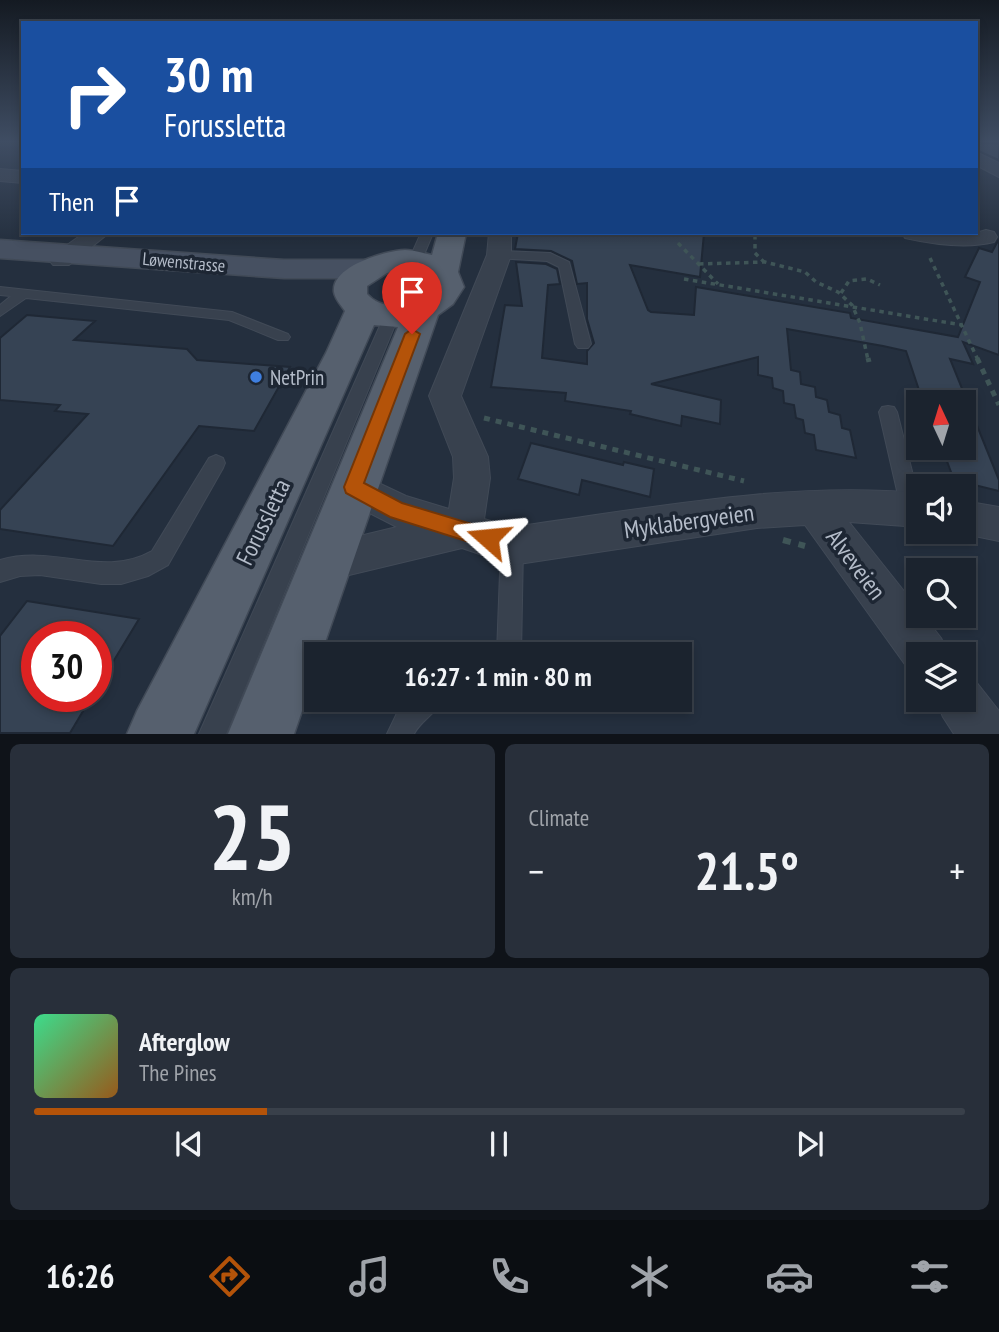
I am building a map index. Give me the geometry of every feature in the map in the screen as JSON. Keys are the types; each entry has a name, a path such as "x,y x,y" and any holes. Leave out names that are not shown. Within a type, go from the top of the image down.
{"main road":[{"name":"Forussletta","path":"160,733 345,353 396,276 449,235"},
{"name":"Løwenstrasse","path":"0,248 227,274 396,276"},
{"name":"Løwenstrasse","path":"0,256 66,257"},
{"name":"Forussletta","path":"261,733 353,487 396,276"}],"street":[{"path":"66,257 95,235"},
{"path":"918,235 930,258"},
{"path":"933,235 986,237"},
{"path":"324,562 463,530 472,465 467,447 448,413 445,396 499,244"},
{"name":"Myklabergveien","path":"353,487 397,510 512,546 757,511 865,505 906,508"},
{"name":"Alveveien","path":"813,506 916,642"},
{"path":"976,520 999,524"},
{"path":"969,712 985,733"}],"lane":[{"path":"499,244 550,257 565,265 583,345"},
{"path":"212,733 396,276"},
{"path":"0,291 232,316 283,337"},
{"path":"0,312 24,293"},
{"path":"888,412 906,477"},
{"path":"0,571 11,566 32,565 124,575 147,568 160,558 216,463"},
{"path":"509,642 512,546"},
{"path":"400,733 408,718 415,712"}],"path":[{"path":"755,235 755,253 765,262"},
{"path":"678,243 719,285"},
{"path":"930,258 999,405"},
{"path":"699,264 765,262 805,272 811,282 841,293 855,307 869,362"},
{"path":"684,279 962,325"},
{"path":"841,293 849,281 867,279 880,285"},
{"path":"448,413 479,416 758,483"}],"building":[{"path":"518,235 704,235 700,277 630,265 648,310 694,315 696,287 850,313 851,318 958,337 980,282 965,277 979,248 992,252 999,239 999,355 963,342 973,364 950,359 963,390 919,390 906,351 787,329 791,370 800,372 801,384 815,387 816,397 827,400 829,412 840,415 842,428 850,430 856,458 816,450 814,435 805,433 803,420 796,418 794,405 784,403 783,391 773,388 772,378 758,375 758,357 651,384 721,400 720,424 682,416 681,426 630,414 631,411 565,401 566,393 491,387 505,305 522,306 516,262 546,264 557,269 560,284 548,285 542,358 587,364 587,351 594,343 587,319 587,283 577,284 572,261 551,251 515,249"},
{"path":"27,315 95,321 74,340 187,349 197,360 290,367 254,431 199,426 113,546 0,529 0,510 88,414 55,411 60,405 0,400 0,338"},
{"path":"976,423 999,480 999,491 976,485 976,474 952,474 946,460 976,460"},
{"path":"531,443 623,465 624,462 654,469 650,497 582,480 579,495 518,479"},
{"path":"27,601 139,619 112,664 112,621 21,621 21,712 82,712 70,733 0,733 0,636"}],"place":[{"name":"NetPrin","path":"256,377"}],"route":[{"path":"412,334 353,487 397,510 488,538"}]}
